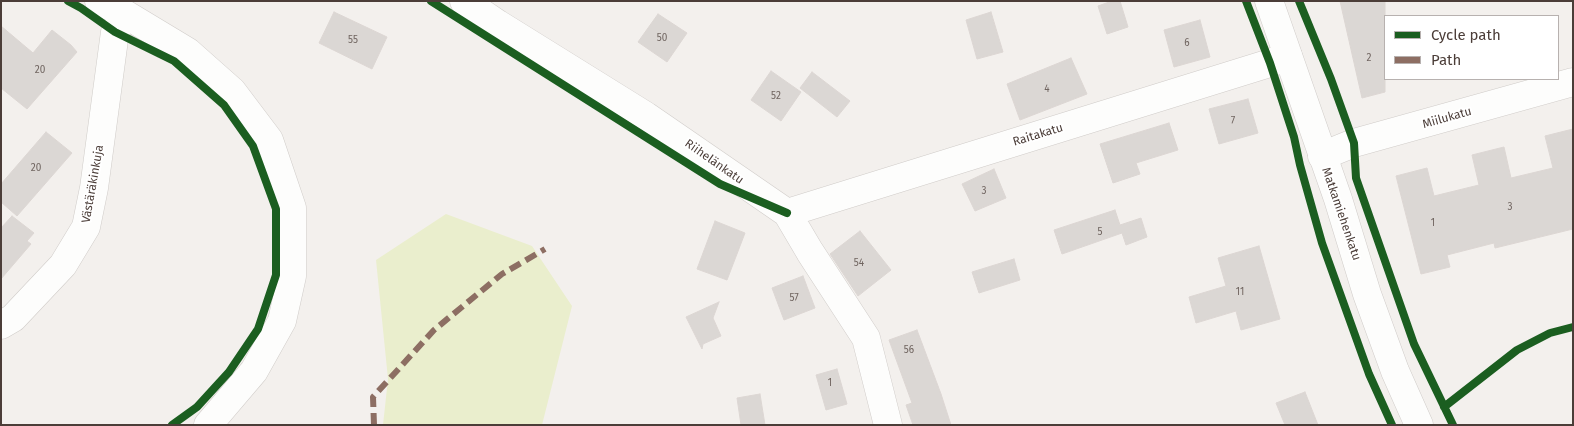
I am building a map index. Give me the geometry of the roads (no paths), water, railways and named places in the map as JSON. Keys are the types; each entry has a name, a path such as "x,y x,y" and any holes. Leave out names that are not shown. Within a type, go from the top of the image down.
{"street":[{"path":"99,1 125,14 188,52 232,91 269,140 292,208 292,276 282,321 254,371 208,425"},
{"name":"Riihelänkatu","path":"464,1 646,116 787,213 866,338 888,425"},
{"name":"Matkamiehenkatu","path":"1269,1 1338,199 1367,294 1392,362 1420,425"},
{"name":"Västäräkinkuja","path":"1,326 13,318 63,264 86,227 94,188 114,32 125,14"},
{"name":"Raitakatu","path":"787,213 1288,56"},
{"name":"Miilukatu","path":"1322,156 1354,144 1573,82"}]}
